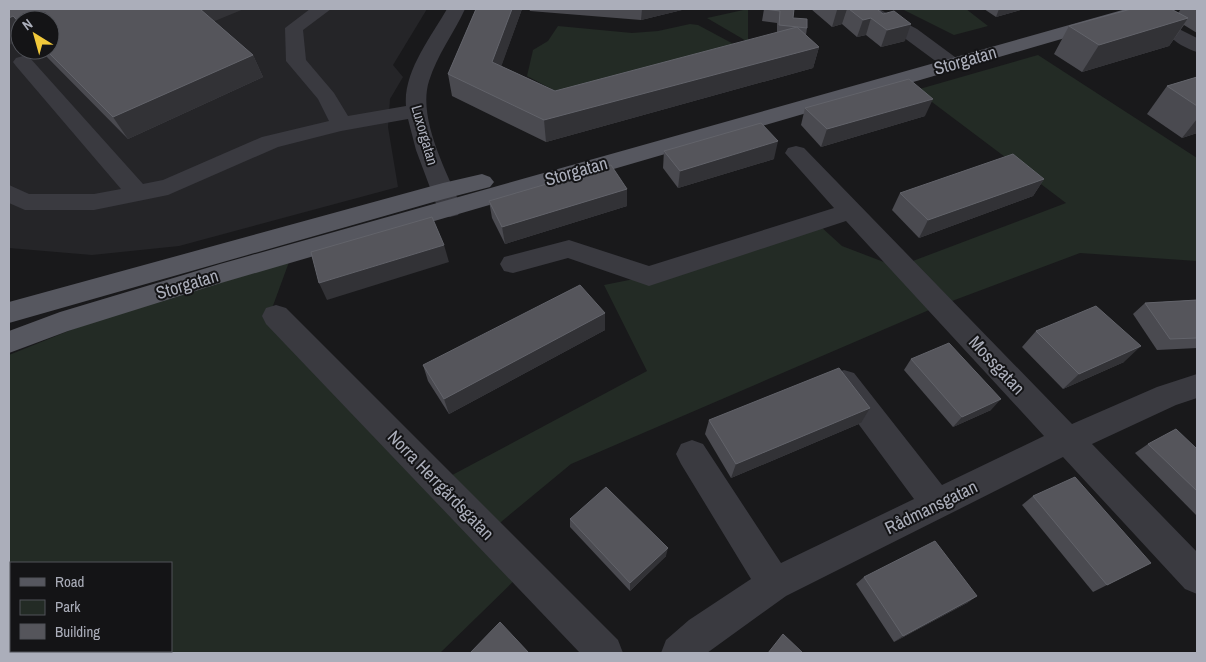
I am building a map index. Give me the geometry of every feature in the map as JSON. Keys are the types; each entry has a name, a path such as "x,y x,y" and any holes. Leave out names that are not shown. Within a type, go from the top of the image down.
{"main road":[{"name":"Storgatan","path":"9,313 151,272 447,200 542,180 1112,9"},
{"name":"Storgatan","path":"947,60 1145,9"},
{"name":"Storgatan","path":"9,342 60,323 220,274 447,200"}],"street":[{"path":"322,9 294,28 296,61 327,97 341,124"},
{"name":"Luxorgatan","path":"447,200 415,111 416,90 420,78 456,9"},
{"path":"866,9 910,33 947,60"},
{"path":"1177,34 1197,46"},
{"path":"23,62 137,192"},
{"path":"9,193 25,202 94,202 168,187 270,142 341,124 415,111"},
{"name":"Mossgatan","path":"796,153 1197,577"},
{"path":"514,264 569,248 649,276 851,211"},
{"name":"Norra Herrgårdsgatan","path":"276,316 605,653"},
{"path":"840,377 938,504"},
{"name":"Rådmansgatan","path":"679,653 702,633 774,584 1068,440 1167,396 1197,386"},
{"path":"692,454 774,584"}],"shaded area":[{"path":"9,9 427,9 393,65 403,77 390,99 388,127 398,187 179,246 92,255 9,248"}],"green space":[{"path":"748,9 748,42 707,18"},
{"path":"902,9 966,9 988,26 954,35"},
{"path":"690,24 698,25 741,48 563,95 527,76 533,50 548,41 558,26 632,33 658,31"},
{"path":"1038,55 1197,158 1197,261 1080,253 936,307 571,464 490,531 526,569 440,653 9,653 9,355 93,321 289,262 267,322 441,481 647,371 604,285 649,276 820,226 842,246 897,267 1066,203 916,90"}],"building":[{"path":"9,9 200,9 253,55 113,117 56,60 60,60 60,10 10,10 9,18"},
{"path":"476,9 512,9 492,62 555,91 797,27 819,47 544,120 448,74"},
{"path":"764,9 794,9 793,18 807,19 807,28 779,25 780,11"},
{"path":"849,9 877,9 883,14 894,11 911,24 887,30 871,18 863,20"},
{"path":"1131,9 1171,9 1188,18 1099,45 1069,26"},
{"path":"1197,77 1197,106 1167,86"},
{"path":"909,79 933,99 827,129 805,108"},
{"path":"761,123 778,141 680,171 664,151"},
{"path":"1013,154 1044,179 928,220 900,193"},
{"path":"611,165 627,189 502,227 489,201"},
{"path":"432,217 444,245 319,283 311,252"},
{"path":"580,285 605,313 444,399 423,365"},
{"path":"1197,300 1197,338 1170,339 1145,303"},
{"path":"1096,306 1141,346 1079,374 1036,331"},
{"path":"949,343 1001,399 962,417 911,359"},
{"path":"839,368 870,408 736,464 709,420"},
{"path":"1176,429 1197,449 1197,491 1148,444"},
{"path":"1075,477 1151,563 1107,585 1033,496"},
{"path":"606,487 668,548 630,583 570,519"},
{"path":"935,541 977,596 903,636 864,577"},
{"path":"500,622 529,653 470,653"},
{"path":"783,634 803,653 768,653"}]}
